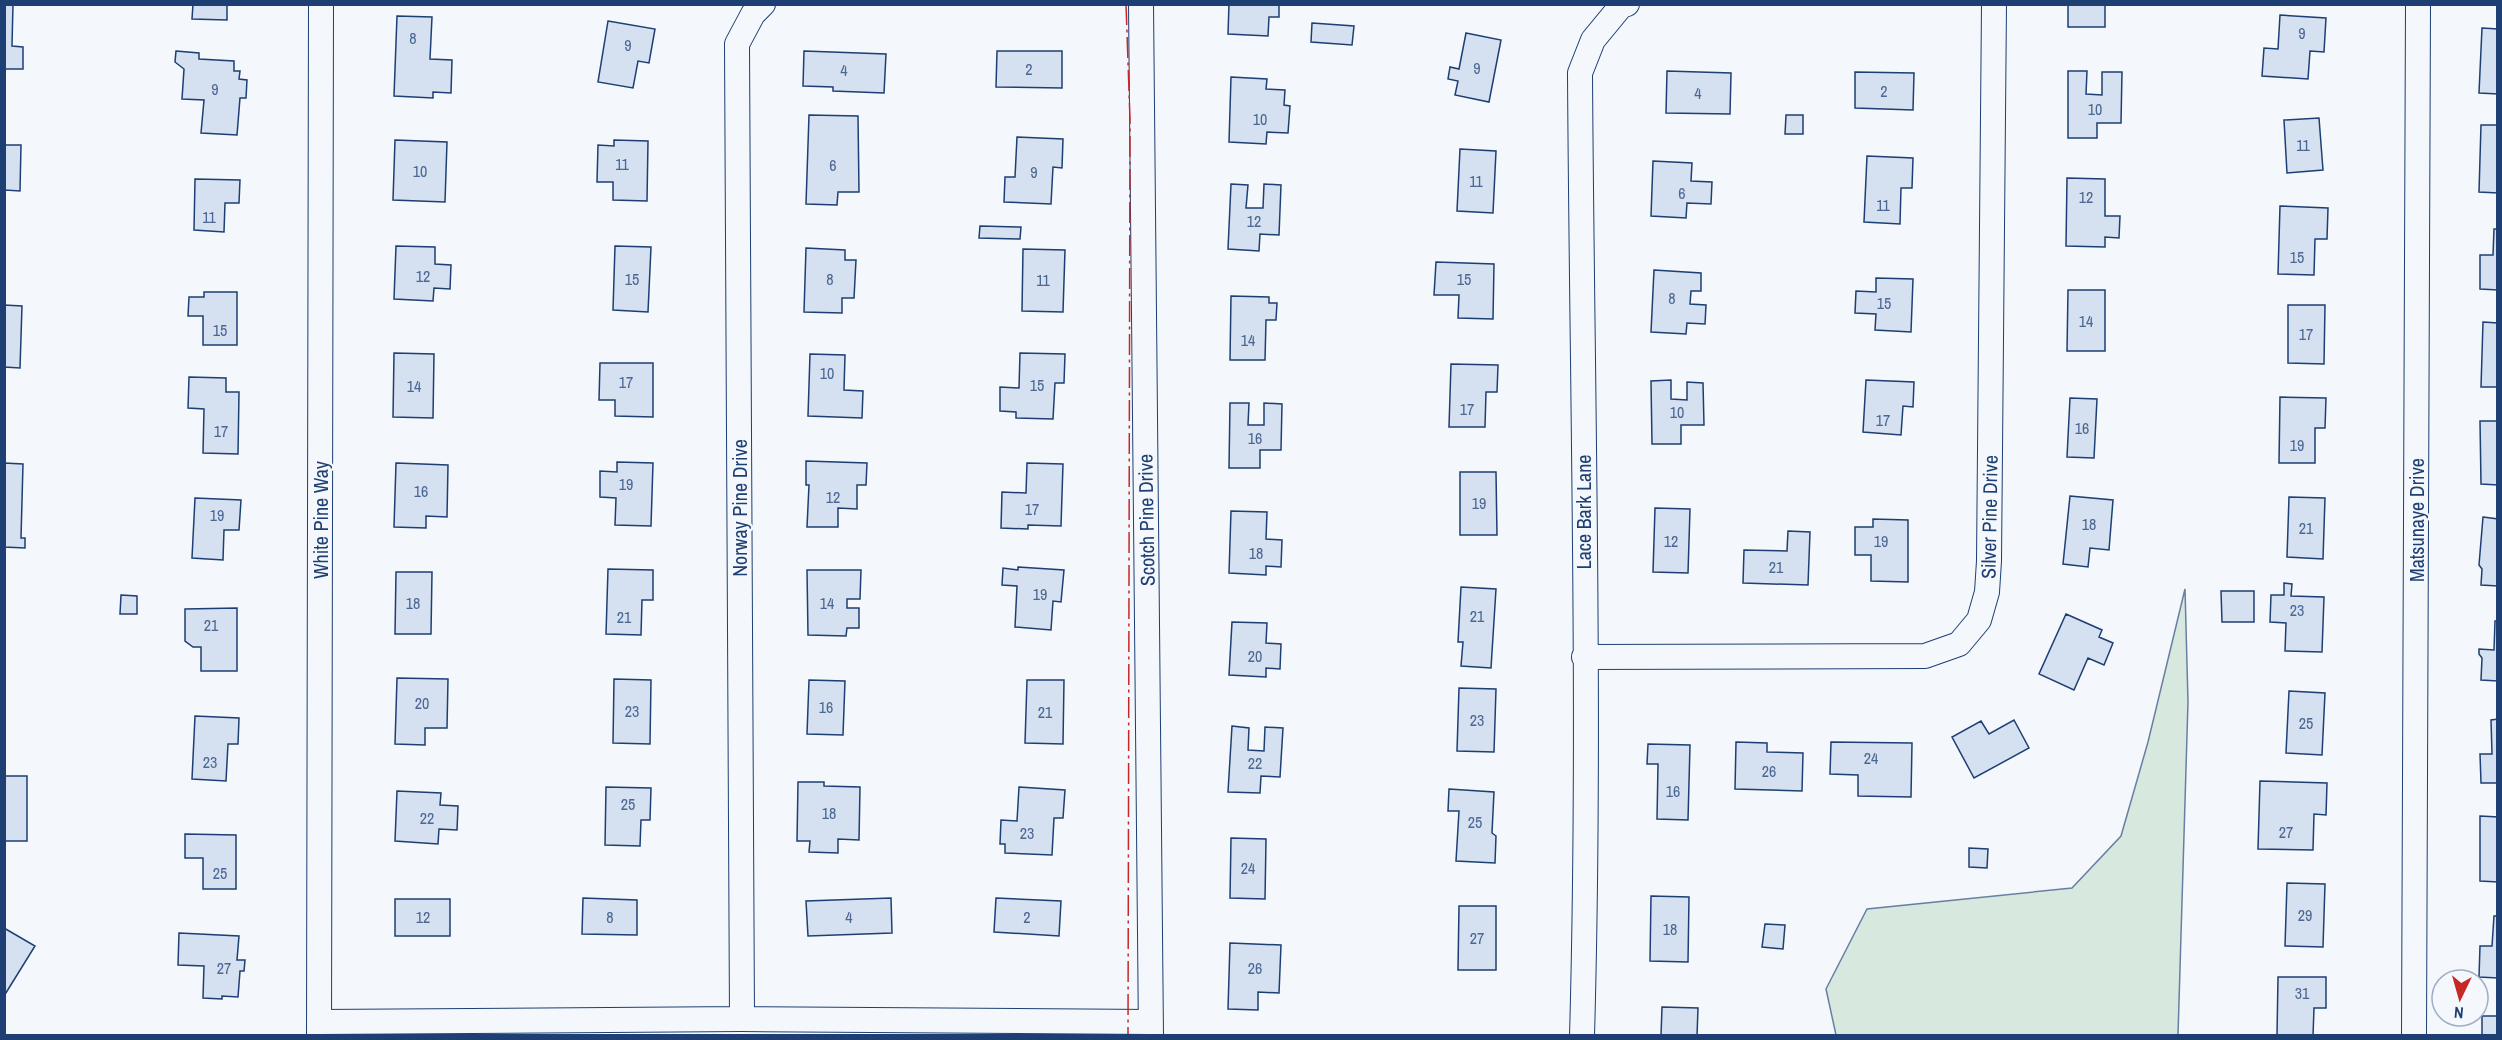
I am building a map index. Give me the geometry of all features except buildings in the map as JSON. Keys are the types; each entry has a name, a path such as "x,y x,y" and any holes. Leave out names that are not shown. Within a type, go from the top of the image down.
{"street":[{"name":"White Pine Way","path":"319,1029 321,4"},
{"name":"Norway Pine Drive","path":"742,1019 737,44 753,14 763,4"},
{"name":"Scotch Pine Drive","path":"1141,4 1151,1029"},
{"name":"Lace Bark Lane","path":"1581,1035 1584,950 1584,657 1580,73 1593,40 1621,6 1627,4"},
{"name":"Silver Pine Drive","path":"1584,657 1925,656 1959,644 1979,620 1987,592 1989,561 1994,4"},
{"name":"Matsunaye Drive","path":"2414,1035 2418,4"},
{"path":"319,1029 742,1019 1151,1029"}],"shaded area":[{"path":"2185,589 2188,702 2178,1035 1836,1035 1826,989 1867,909 2072,888 2121,836 2148,742"}],"power":[{"path":"1126,4 1130,119 1128,1036"}]}
